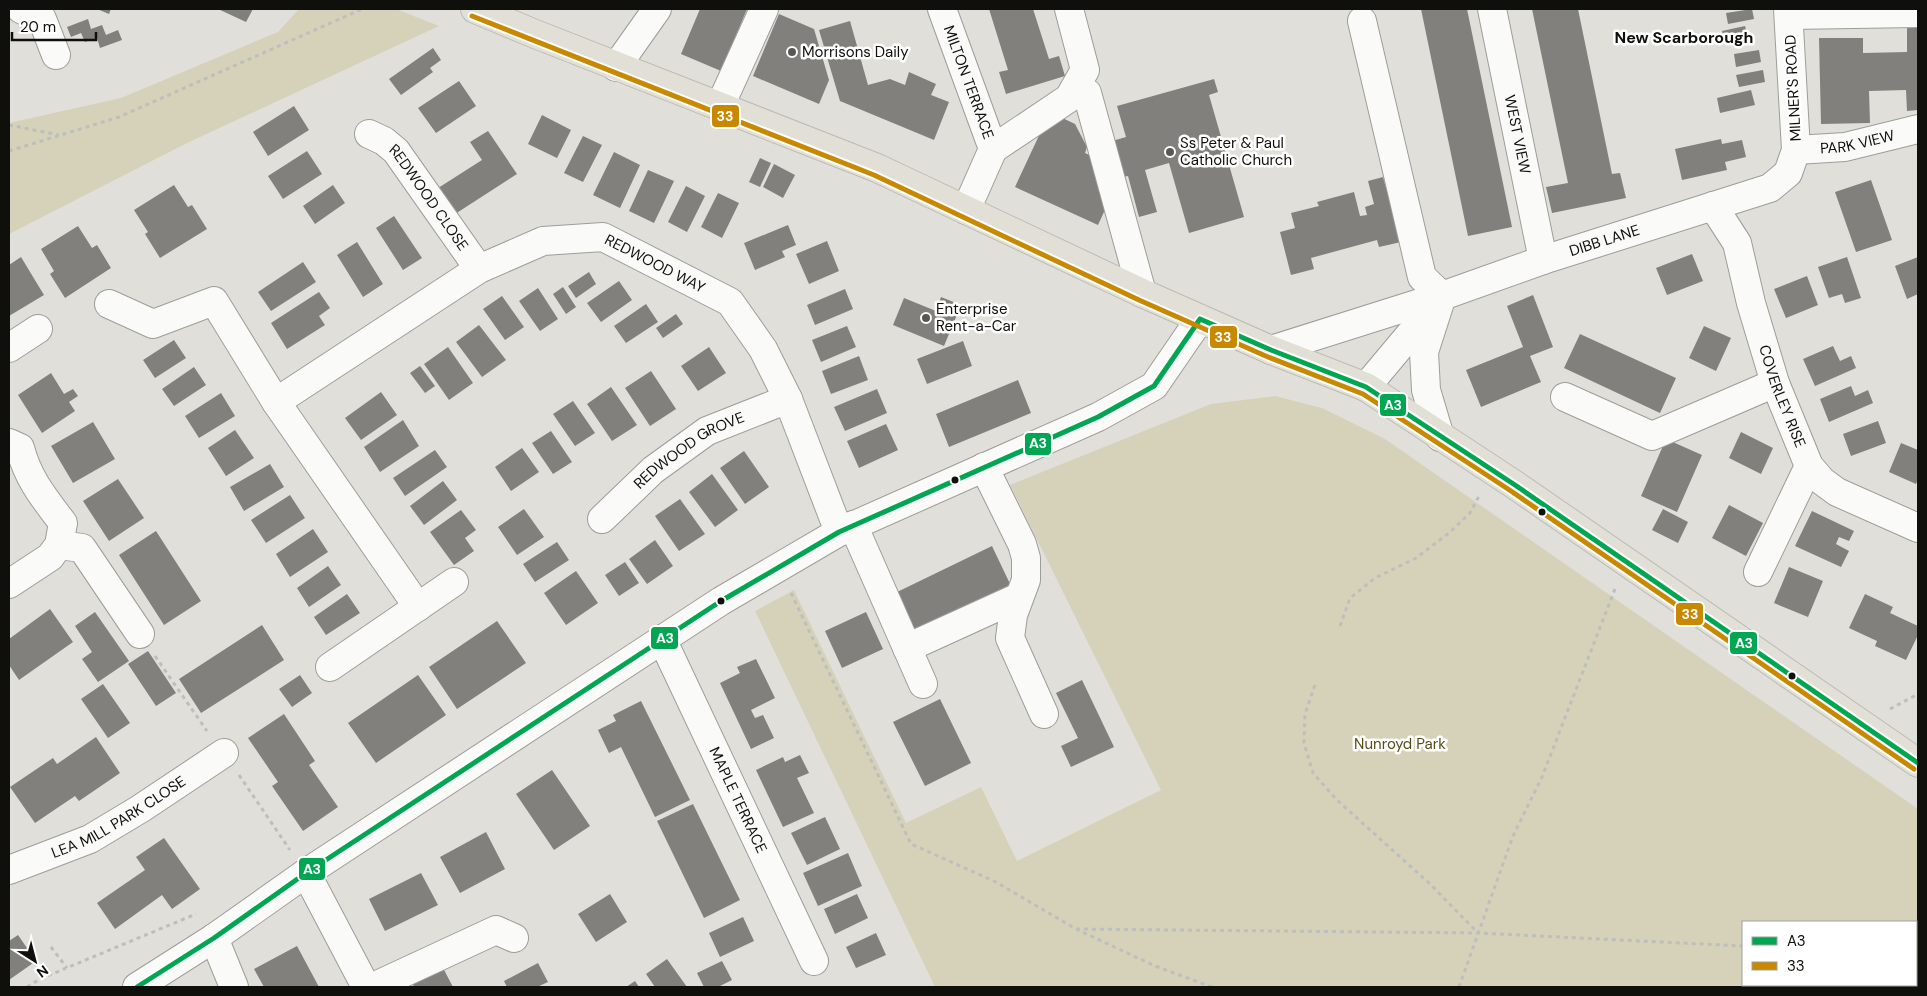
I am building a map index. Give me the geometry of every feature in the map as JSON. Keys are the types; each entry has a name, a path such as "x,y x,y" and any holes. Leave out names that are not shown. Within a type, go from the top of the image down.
{"main road":[{"path":"480,11 877,168 1200,319 1271,350 1366,387 1493,471 1918,763"}],"street":[{"path":"9,15 12,9"},
{"path":"21,9 42,18 56,55"},
{"path":"616,66 657,9"},
{"path":"720,106 764,9"},
{"name":"MILTON TERRACE","path":"942,9 992,149 966,210"},
{"path":"992,149 1069,98 1085,70 1069,9"},
{"name":"WEST VIEW","path":"1492,9 1543,260"},
{"path":"1789,12 1918,13"},
{"name":"MILNER'S ROAD","path":"1770,188 1788,173 1796,150 1789,12"},
{"path":"1362,20 1422,277 1442,296"},
{"path":"1086,93 1142,293"},
{"name":"PARK VIEW","path":"1796,150 1845,147 1918,129"},
{"name":"REDWOOD CLOSE","path":"369,134 384,141 396,151 479,269"},
{"name":"DIBB LANE","path":"1271,350 1442,296 1543,260 1770,188"},
{"name":"COVERLEY RISE","path":"1713,206 1737,243 1751,303 1775,383 1809,466 1822,481 1837,492 1917,525"},
{"name":"REDWOOD WAY","path":"276,402 479,269 543,241 603,237 730,302 764,349 846,529 907,648 923,684"},
{"path":"1366,387 1442,296"},
{"path":"1440,437 1426,390 1424,352 1442,296"},
{"path":"109,304 153,324 214,301 276,402 418,607"},
{"path":"140,987 306,873 662,639 778,567 846,529 1098,417 1154,386 1200,319"},
{"path":"9,348 38,329"},
{"path":"1565,397 1652,436 1775,383"},
{"name":"REDWOOD GROVE","path":"602,519 653,470 707,431 788,399"},
{"path":"9,443 20,448 24,466 36,488 63,523 59,545 50,557 9,584"},
{"path":"1758,572 1809,466"},
{"path":"984,467 1022,544 1026,558 1026,580 1013,615 1010,638 1044,714"},
{"path":"59,545 82,548 140,634"},
{"path":"330,667 454,582"},
{"path":"907,648 1019,597"},
{"name":"MAPLE TERRACE","path":"662,639 814,961"},
{"name":"LEA MILL PARK CLOSE","path":"9,870 90,839 140,809 224,753"},
{"path":"306,873 366,987"},
{"path":"373,987 496,930 514,938"},
{"path":"214,938 234,987"}],"path":[{"path":"9,151 119,117 362,9"},
{"path":"9,124 61,136"},
{"path":"1340,626 1350,598 1375,578 1416,558 1449,533 1470,513 1493,471"},
{"path":"1459,987 1514,836 1542,777 1626,563"},
{"path":"778,567 911,844 994,881 1076,929 1155,966 1212,987"},
{"path":"140,634 306,873"},
{"path":"1315,685 1305,714 1304,743 1313,773 1337,800 1429,883 1478,933"},
{"path":"27,987 40,979 203,911"},
{"path":"1076,929 1478,933 1742,946"},
{"path":"51,947 67,968"}],"green space":[{"path":"299,9 396,9 439,26 187,143 9,234 9,123 121,98 278,32"},
{"name":"Nunroyd Park","path":"1275,396 1322,408 1385,439 1918,809 1918,987 935,987 755,611 794,590 906,823 981,787 1017,861 1161,790 1010,485 1211,404"}],"building":[{"path":"97,9 111,9 109,14"},
{"path":"218,9 253,9 246,22"},
{"path":"700,9 747,9 721,71 681,54"},
{"path":"989,9 1033,9 1049,59 1059,56 1065,76 1006,94 999,72 1008,70"},
{"path":"1421,9 1467,9 1512,227 1468,236"},
{"path":"1532,9 1578,9 1612,174 1620,173 1626,198 1552,213 1546,187 1568,183"},
{"path":"1752,9 1754,19 1728,24 1726,13"},
{"name":"Morrisons Daily","path":"779,14 814,29 829,80 819,104 753,76"},
{"path":"88,19 91,29 102,25 106,35 118,30 122,40 100,48 97,38 85,42 81,33 71,37 67,27"},
{"path":"850,21 868,85 890,79 905,85 909,72 936,84 931,95 949,102 934,140 840,101 819,30"},
{"path":"1907,24 1918,24 1918,110 1907,111 1906,90 1869,91 1870,123 1821,124 1819,38 1863,38 1863,53 1907,52"},
{"path":"1745,26 1748,38 1725,43 1722,31"},
{"path":"433,48 441,60 430,68 433,72 401,95 389,79"},
{"path":"1759,50 1761,62 1736,67 1734,54"},
{"path":"1763,70 1765,82 1739,87 1736,75"},
{"name":"Ss Peter & Paul Catholic Church","path":"1214,79 1218,92 1209,95 1244,217 1189,233 1169,163 1145,170 1157,212 1139,217 1128,176 1123,177 1112,141 1126,137 1117,106"},
{"path":"459,81 476,106 436,133 418,108"},
{"path":"1751,90 1755,105 1720,113 1717,98"},
{"path":"294,106 309,130 268,156 253,132"},
{"path":"1050,112 1075,124 1087,147 1085,153 1098,159 1109,201 1098,225 1015,187"},
{"path":"542,115 571,130 557,158 528,144"},
{"path":"488,131 517,174 452,216 435,190 482,160 470,142"},
{"path":"583,136 602,145 583,182 564,173"},
{"path":"1721,139 1722,144 1742,140 1746,157 1725,162 1727,170 1682,180 1675,149"},
{"path":"307,151 322,174 283,199 268,176"},
{"path":"614,152 640,165 620,208 593,195"},
{"path":"760,158 771,163 760,187 749,182"},
{"path":"774,164 795,175 783,198 763,187"},
{"path":"648,170 674,181 654,223 629,211"},
{"path":"1383,177 1401,242 1379,247 1377,240 1311,258 1314,269 1291,275 1280,232 1295,228 1291,213 1319,206 1317,202 1354,192 1360,216 1367,215 1365,207 1374,204 1368,181"},
{"path":"1871,180 1892,240 1856,252 1835,192"},
{"path":"174,185 188,207 192,205 207,229 160,258 145,234 148,232 134,210"},
{"path":"333,185 345,203 315,224 303,206"},
{"path":"686,186 705,196 687,232 668,222"},
{"path":"718,193 739,203 722,238 701,227"},
{"path":"394,216 422,258 403,270 376,228"},
{"path":"788,225 796,245 782,251 785,257 755,270 744,243"},
{"path":"78,226 92,248 97,245 111,268 65,298 50,274 54,271 41,249"},
{"path":"827,241 839,271 809,284 796,254"},
{"path":"357,242 383,284 363,297 337,255"},
{"path":"1692,254 1703,281 1667,295 1656,268"},
{"path":"21,257 44,295 9,316 9,265"},
{"path":"1847,257 1861,298 1845,303 1842,294 1829,298 1818,267"},
{"path":"1918,257 1918,294 1907,299 1895,266"},
{"path":"303,262 316,282 271,311 258,292"},
{"path":"589,272 596,284 576,298 568,286"},
{"path":"1807,276 1818,305 1786,318 1774,289"},
{"path":"619,281 632,300 601,322 587,303"},
{"path":"563,287 576,307 566,314 553,294"},
{"path":"538,288 558,319 540,331 519,301"},
{"path":"845,289 853,309 815,325 807,305"},
{"path":"319,292 330,308 319,316 325,325 287,349 271,323"},
{"path":"1533,295 1553,347 1530,356 1541,382 1481,407 1466,370 1523,347 1507,306"},
{"path":"502,296 524,327 505,340 483,309"},
{"name":"Enterprise Rent-a-Car","path":"941,297 961,305 944,346 893,325 904,298 936,311"},
{"path":"646,304 658,322 626,343 614,326"},
{"path":"676,314 683,324 663,338 656,328"},
{"path":"479,325 506,360 482,377 456,342"},
{"path":"847,326 856,347 821,362 812,340"},
{"path":"1704,326 1731,338 1716,371 1689,358"},
{"path":"1580,334 1676,378 1660,413 1564,368"},
{"path":"174,340 186,358 155,378 143,360"},
{"path":"963,341 972,366 927,384 917,359"},
{"path":"1833,346 1840,361 1851,356 1856,368 1815,386 1803,359"},
{"path":"448,347 473,383 449,400 424,364"},
{"path":"709,347 726,373 698,391 681,366"},
{"path":"859,356 868,380 831,394 822,371"},
{"path":"420,366 435,386 425,393 410,373"},
{"path":"194,367 206,385 174,406 162,389"},
{"path":"651,371 676,409 650,426 625,388"},
{"path":"51,373 64,394 73,389 78,396 69,402 75,411 42,433 18,395"},
{"path":"1018,380 1031,413 949,447 936,414"},
{"path":"1851,386 1855,396 1868,390 1873,403 1829,422 1820,399"},
{"path":"611,387 637,425 612,441 587,404"},
{"path":"877,389 887,413 845,431 834,407"},
{"path":"381,392 397,415 361,440 345,418"},
{"path":"221,393 235,416 199,438 185,416"},
{"path":"573,401 595,433 575,446 553,414"},
{"path":"403,420 419,446 380,472 364,447"},
{"path":"1878,421 1886,443 1851,456 1843,434"},
{"path":"93,422 115,459 73,483 51,446"},
{"path":"886,424 898,450 859,468 847,441"},
{"path":"235,430 254,458 226,476 208,448"},
{"path":"551,431 572,462 553,474 532,443"},
{"path":"1741,432 1773,448 1761,474 1729,458"},
{"path":"1666,439 1702,455 1677,512 1641,496"},
{"path":"1901,443 1918,450 1918,479 1916,484 1889,472"},
{"path":"522,448 539,472 511,491 495,467"},
{"path":"435,450 447,467 405,496 393,478"},
{"path":"744,451 769,487 745,504 720,468"},
{"path":"270,464 284,487 244,511 230,487"},
{"path":"712,474 738,510 715,527 689,492"},
{"path":"118,479 144,518 109,541 83,501"},
{"path":"443,481 457,500 424,525 410,506"},
{"path":"290,495 305,518 266,543 251,520"},
{"path":"680,499 705,534 679,551 655,516"},
{"path":"1729,505 1763,523 1746,556 1712,538"},
{"path":"524,509 544,537 517,555 498,527"},
{"path":"1663,509 1688,522 1678,543 1652,530"},
{"path":"461,510 476,530 465,538 474,551 454,565 430,532"},
{"path":"1812,511 1854,531 1849,541 1839,537 1836,544 1849,551 1841,567 1795,546"},
{"path":"313,529 328,552 290,577 276,554"},
{"path":"156,531 201,601 164,625 119,555"},
{"path":"655,540 673,566 647,584 629,559"},
{"path":"557,542 569,560 535,582 523,564"},
{"path":"992,546 1011,586 912,634 893,594"},
{"path":"625,562 639,583 619,596 605,575"},
{"path":"328,566 341,585 309,607 297,588"},
{"path":"1789,567 1823,581 1808,617 1774,603"},
{"path":"576,571 598,603 566,625 544,593"},
{"path":"347,594 360,613 326,635 314,617"},
{"path":"1865,594 1893,607 1890,613 1918,626 1918,635 1906,660 1875,646 1877,641 1849,628"},
{"path":"50,609 73,642 19,680 9,665 9,639"},
{"path":"95,612 129,661 98,682 82,659 92,652 75,626"},
{"path":"866,612 883,649 842,668 825,631"},
{"path":"497,621 526,663 457,709 429,667"},
{"path":"262,625 284,660 201,713 179,679"},
{"path":"148,651 176,693 156,706 128,664"},
{"path":"756,659 775,698 751,710 755,718 763,715 774,738 751,749 720,683 740,673 737,667"},
{"path":"300,675 312,693 292,707 279,689"},
{"path":"418,675 446,715 376,763 348,723"},
{"path":"1082,680 1114,747 1071,767 1061,746 1078,738 1056,693"},
{"path":"103,684 130,723 108,738 81,699"},
{"path":"940,699 971,763 925,786 893,722"},
{"path":"641,701 690,800 655,817 621,747 609,753 598,730 616,721 613,715"},
{"path":"284,714 315,761 309,765 338,807 303,831 272,786 278,782 248,738"},
{"path":"96,737 120,773 79,801 75,796 35,823 10,787 53,758 57,764"},
{"path":"800,755 809,773 797,778 814,813 783,827 756,770 783,757 785,762"},
{"path":"552,770 590,826 554,850 516,794"},
{"path":"693,804 740,900 704,918 657,821"},
{"path":"825,817 840,849 807,865 791,833"},
{"path":"486,832 505,869 460,893 440,857"},
{"path":"164,838 200,889 172,909 162,895 115,929 97,903 145,870 136,857"},
{"path":"848,853 862,886 818,906 803,873"},
{"path":"421,873 438,905 385,931 369,899"},
{"path":"610,894 627,922 596,942 578,914"},
{"path":"857,894 868,918 835,934 824,909"},
{"path":"743,917 754,941 720,957 709,933"},
{"path":"876,933 886,955 856,968 846,947"},
{"path":"18,935 36,961 9,980 9,941"},
{"path":"297,946 319,987 264,987 254,969"},
{"path":"667,959 687,987 655,987 646,974"},
{"path":"722,961 732,980 718,987 704,987 697,973"},
{"path":"538,963 548,982 537,987 507,987 504,981"},
{"path":"443,968 453,987 414,987 413,984"},
{"path":"635,981 639,987 626,987"}],"transit line":[{"name":"33","path":"472,16 874,175 1139,300 1268,357 1363,394 1511,491 1914,769"},
{"name":"A3","path":"1200,319 1271,350 1366,387 1515,485 1918,763"},
{"name":"A3","path":"137,987 214,938 306,873 721,601 839,532 1098,417 1154,386 1200,319"}],"place":[{"name":"Morrisons Daily","path":"792,52"},
{"name":"Ss Peter & Paul Catholic Church","path":"1170,152"},
{"name":"Enterprise Rent-a-Car","path":"926,318"}],"district":[{"name":"New Scarborough","path":"1684,37"}]}
